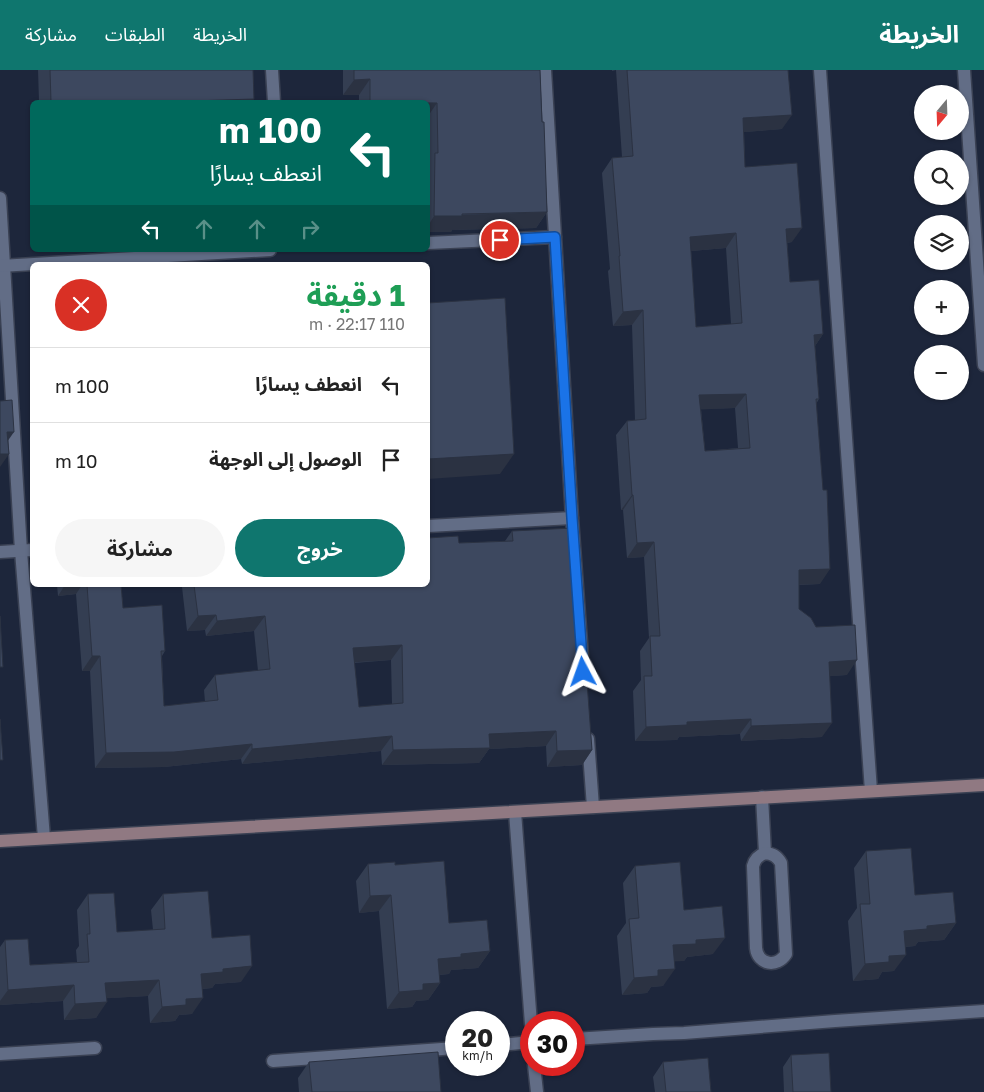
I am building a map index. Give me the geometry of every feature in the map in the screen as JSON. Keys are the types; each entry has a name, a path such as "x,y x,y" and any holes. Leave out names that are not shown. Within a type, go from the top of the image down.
{"street":[{"path":"272,70 274,100"},
{"path":"545,70 572,518 583,667"},
{"path":"820,70 871,791"},
{"path":"964,70 984,366"},
{"path":"0,198 2,265 27,551 44,838"},
{"path":"430,243 555,237"},
{"path":"56,262 234,252"},
{"path":"2,265 30,263"},
{"path":"430,526 572,518"},
{"path":"0,552 27,551"},
{"path":"587,727 593,807"},
{"path":"0,840 984,785"},
{"path":"762,797 765,853"},
{"path":"515,812 530,1011"},
{"path":"765,853 772,854 781,863 786,954 778,962 766,962 760,959 756,948 753,866 755,860 765,853"},
{"path":"585,1038 984,1011"},
{"path":"0,1054 96,1048"},
{"path":"273,1060 445,1049"},
{"path":"535,1076 536,1092"}],"building":[{"path":"50,70 253,70 254,99 51,100"},
{"path":"354,70 540,70 547,212 434,216 435,153 438,153 437,103 430,103 430,100 370,100 370,79 354,80"},
{"path":"627,70 788,70 792,115 743,118 745,167 797,163 802,228 786,229 790,282 819,280 823,334 814,335 819,399 816,399 823,490 827,490 830,569 799,570 799,609 811,618 816,627 855,625 857,660 829,662 832,723 751,726 751,719 687,722 687,725 646,727 644,676 652,676 650,636 660,636 654,542 637,543 627,421 646,419 643,310 623,312 612,158 633,156","holes":["736,233 742,323 696,327 690,237","746,394 750,448 705,451 699,395"]},
{"path":"505,298 514,454 430,459 430,303"},
{"path":"12,400 14,432 7,432 9,454 0,454 0,401"},
{"path":"573,528 578,641 584,641 592,750 557,751 556,731 489,734 490,748 393,750 392,736 252,749 252,744 174,752 106,753 100,656 92,656 87,587 121,587 123,608 162,605 165,651 161,651 164,706 218,700 215,675 270,669 265,616 217,621 216,615 198,616 194,587 430,587 430,538 458,536 459,543 513,541 512,531","holes":["402,645 403,703 359,707 353,648"]},
{"path":"0,616 3,667 0,667"},
{"path":"0,719 3,760 0,760"},
{"path":"911,848 915,895 953,892 956,923 927,926 927,929 904,931 906,955 889,956 889,962 865,964 860,904 870,904 866,851"},
{"path":"444,861 449,923 487,920 490,951 461,954 461,957 438,959 440,983 423,984 423,990 399,992 391,895 370,896 368,864 395,862 395,865"},
{"path":"680,862 684,910 722,906 725,938 696,940 696,944 673,945 675,969 658,970 658,976 634,978 629,919 639,918 635,866"},
{"path":"208,891 212,938 250,935 252,966 223,969 223,972 201,974 203,998 186,999 186,1005 162,1007 159,980 105,983 107,1002 75,1004 74,985 8,990 5,940 28,939 30,965 89,962 87,934 90,934 88,894 114,893 117,932 165,929 163,894"},
{"path":"438,1052 441,1092 312,1092 309,1062"},
{"path":"829,1053 831,1092 793,1092 791,1055"},
{"path":"708,1058 711,1092 666,1092 663,1062"}],"route":[{"path":"500,240 555,237 583,672"}]}
